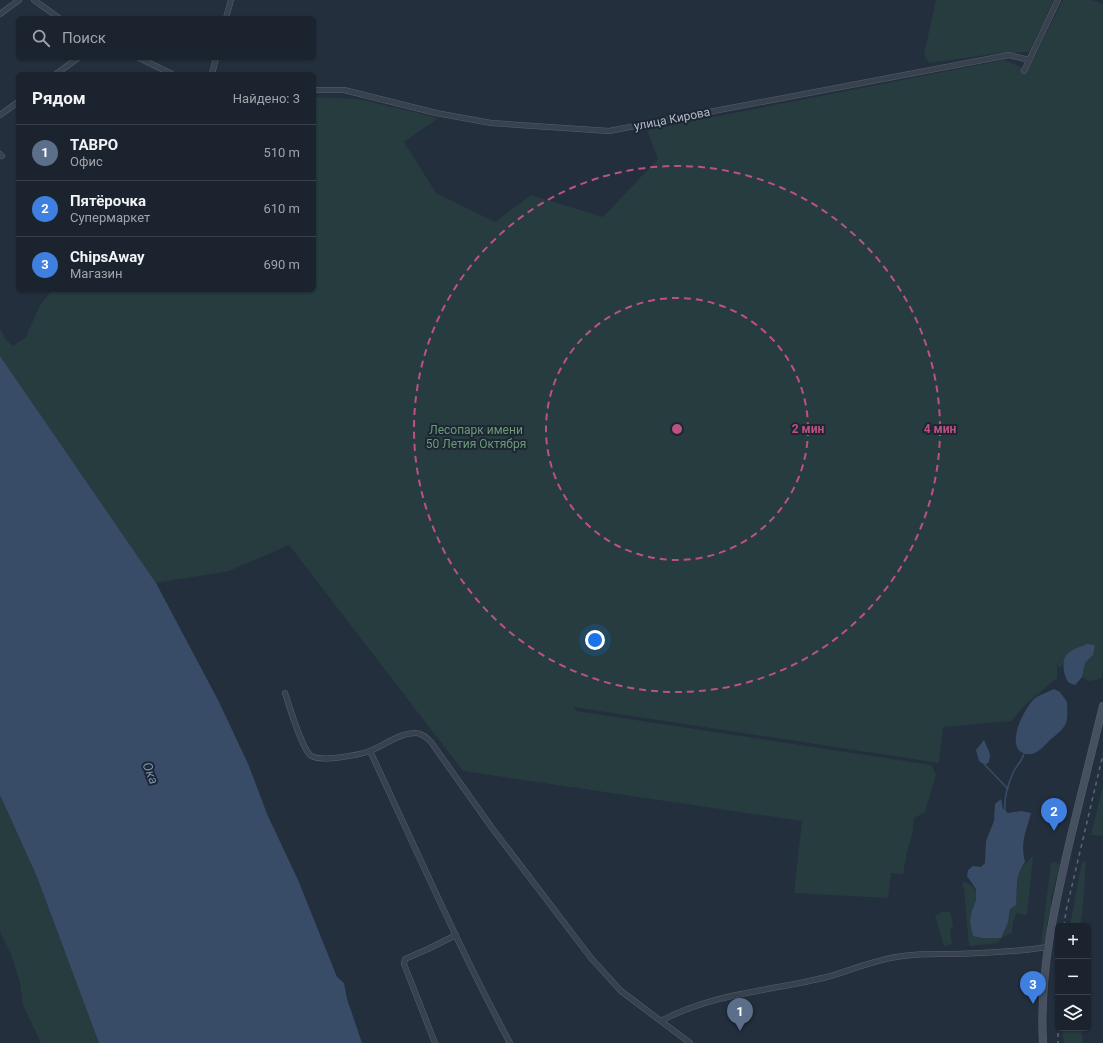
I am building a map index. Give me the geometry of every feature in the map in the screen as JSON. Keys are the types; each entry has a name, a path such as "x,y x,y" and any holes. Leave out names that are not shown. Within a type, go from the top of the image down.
{"main road":[{"path":"1044,1043 1043,1008 1047,947 1065,861 1103,706"}],"street":[{"path":"0,14 19,0"},
{"path":"34,0 56,16"},
{"path":"227,16 231,0"},
{"path":"1024,71 1058,0"},
{"name":"улица Кирова","path":"316,90 344,90 436,113 491,123 609,131 1009,56 1029,60"},
{"path":"59,72 75,60"},
{"path":"143,60 168,72"},
{"path":"212,72 216,60"},
{"path":"0,115 16,103"},
{"path":"285,692 305,748 312,756 330,759 370,751 396,738 408,734 417,733 424,736 431,742 492,828 591,958 621,991 690,1043"},
{"path":"370,751 456,935 510,1043"},
{"path":"435,1043 404,964 405,959 456,935"},
{"path":"661,1021 699,1004 827,977 875,962 901,956 1015,951 1047,947"}],"green space":[{"path":"936,0 1054,0 1029,52 1000,53 929,63 924,54"},
{"name":"Лесопарк имени 50 Летия Октября","path":"1063,0 1092,0 1103,4 1103,672 1101,679 1089,681 1082,677 1085,663 1093,655 1065,657 1064,663 1060,668 1057,664 1057,678 1025,705 1011,721 943,727 939,763 574,707 576,711 931,765 936,774 925,812 914,818 913,831 903,874 891,873 888,898 794,893 802,821 463,771 289,545 229,571 156,583 0,356 0,329 6,340 13,346 26,337 39,307 50,292 316,292 316,97 359,99 438,118 404,142 436,193 495,222 531,195 603,217 658,159 647,130 1004,60 1023,68 1022,72 1029,68"},
{"path":"1103,786 1103,836 1091,835"},
{"path":"0,795 37,877 99,1043 41,1043 23,1005 20,983 12,957 0,931"},
{"path":"1033,856 1027,915 1016,913 1012,932 997,943 969,946 964,889 962,884 965,882 970,884 975,890 976,901 972,911 1008,922 1010,909 1016,901 1020,868"},
{"path":"1082,861 1086,863 1080,923 1071,923"},
{"path":"1056,862 1060,865 1051,898 1051,911 1047,923 1047,930 1044,942 1041,945 1051,863"},
{"path":"942,912 949,912 953,927 950,930 952,944 944,946 935,916"},
{"path":"1062,1031 1081,1031 1083,1043 1064,1043"}],"water":[{"name":"Ока","path":"0,356 156,583 219,702 249,766 267,814 298,880 337,977 344,983 347,999 362,1043 99,1043 37,877 0,795"},
{"path":"1087,644 1095,645 1093,655 1085,663 1082,677 1075,685 1068,682 1066,678 1064,660 1069,652"},
{"path":"1054,689 1060,692 1067,702 1066,723 1060,732 1035,753 1023,753 1018,749 1016,742 1018,726 1026,710 1034,699"},
{"path":"984,740 990,754 989,762 985,765 979,761 976,750"},
{"path":"1001,799 1003,809 1008,813 1021,811 1031,813 1023,843 1025,862 1018,877 1016,905 1010,909 1008,922 1001,938 982,938 973,936 970,921 976,900 976,889 967,876 968,870 973,866 981,867 985,863 986,841 994,821 995,804"}],"waterway":[{"path":"1005,811 1006,797 1010,782 1014,770 1024,754"},
{"path":"985,765 1008,789"}],"railway":[{"path":"1064,923 1103,754"},
{"path":"1058,995 1058,1043"}],"place":[{"name":"Пятёрочка","path":"1054,831"},
{"name":"ChipsAway","path":"1033,1004"},
{"name":"ТАВРО","path":"740,1031"}]}
